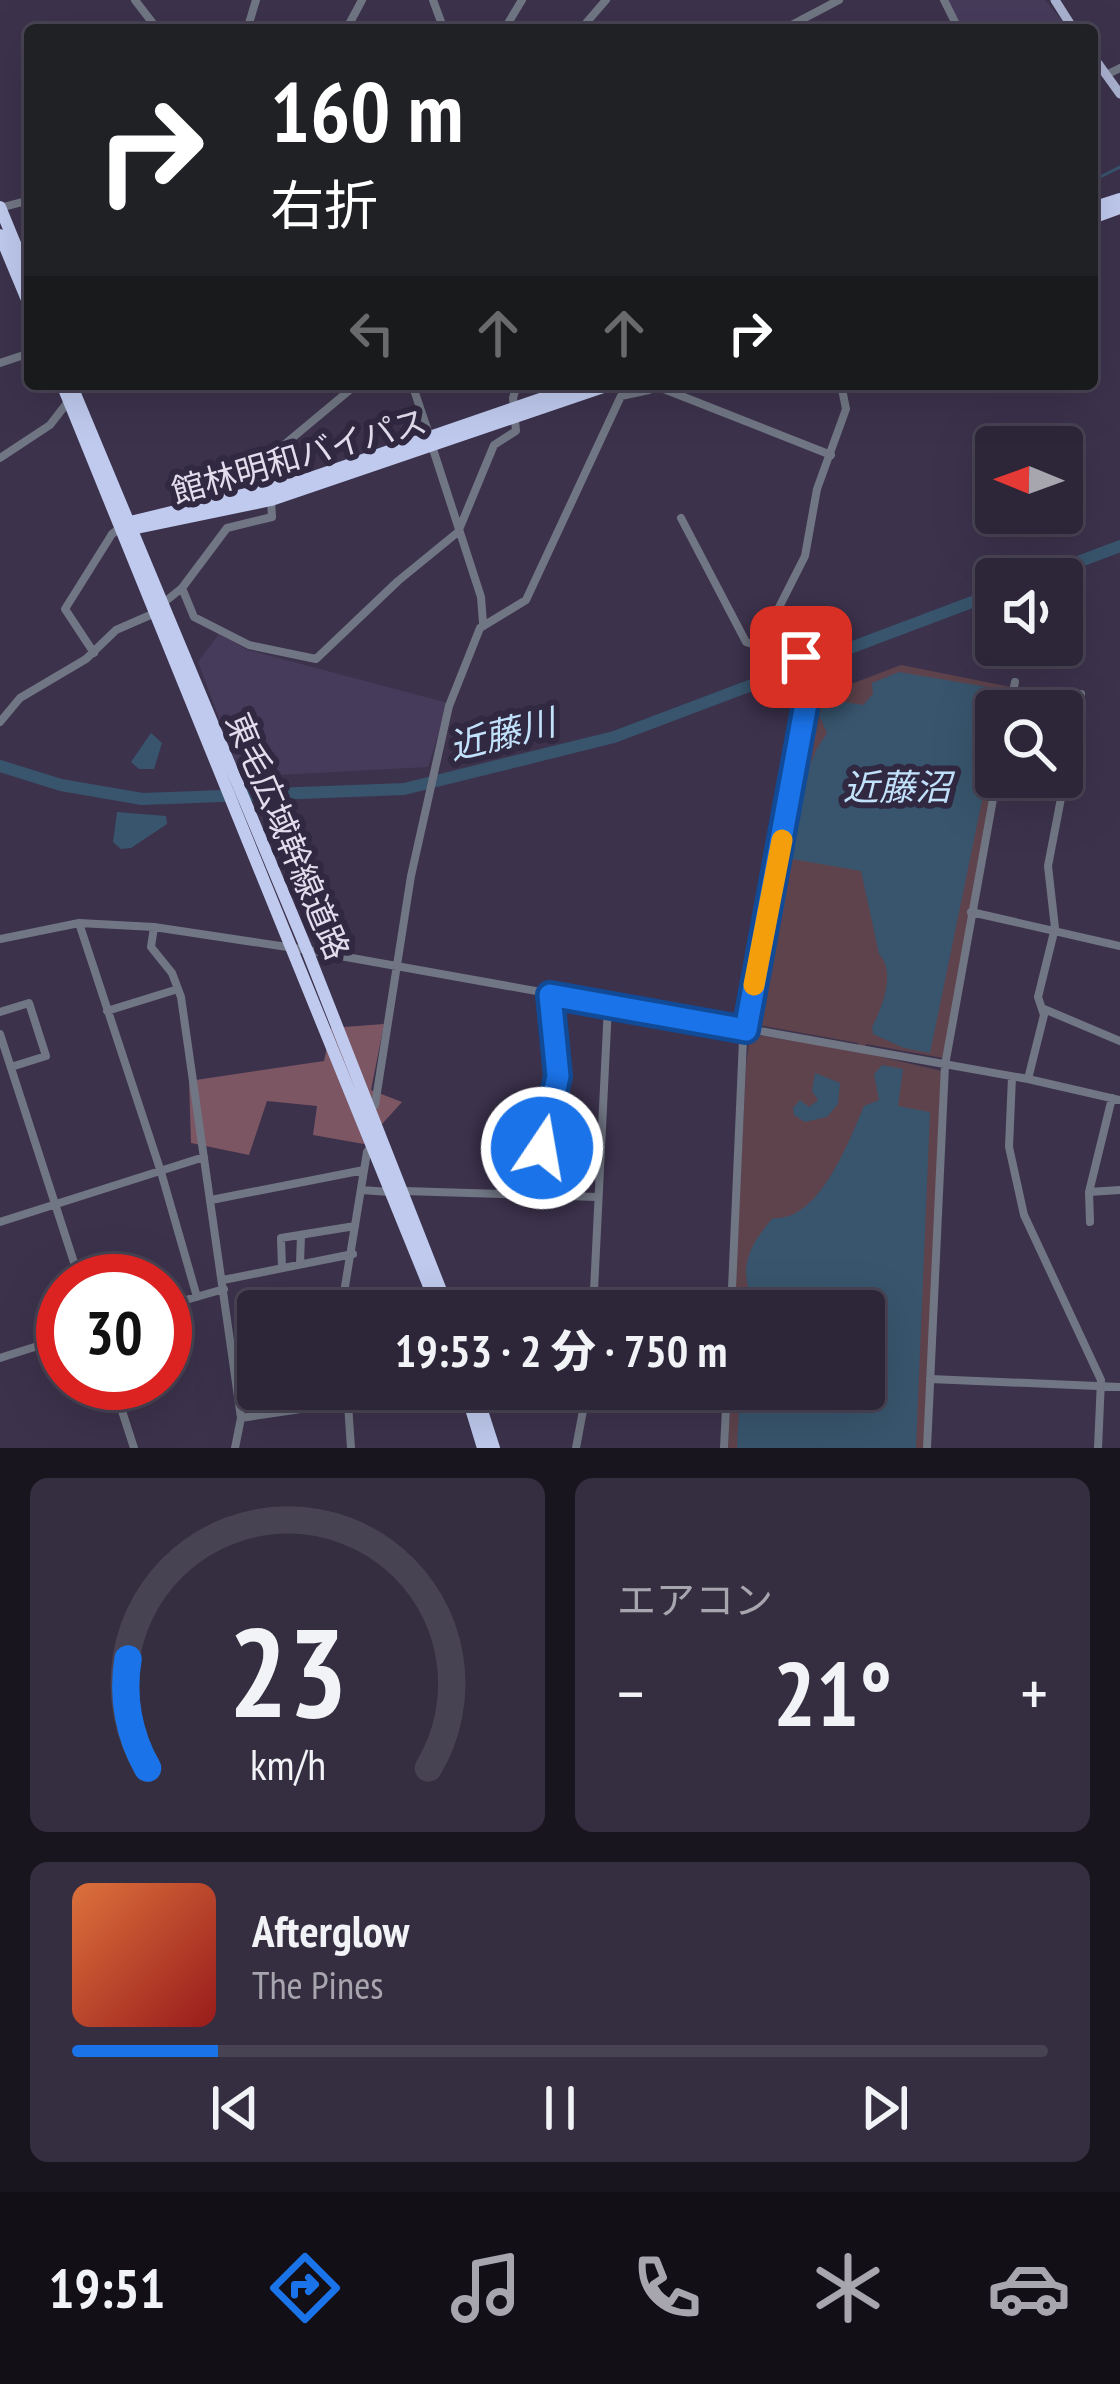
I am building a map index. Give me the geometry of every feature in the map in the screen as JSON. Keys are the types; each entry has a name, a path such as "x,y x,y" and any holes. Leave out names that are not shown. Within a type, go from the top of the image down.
{"highway":[{"path":"0,208 24,266"},
{"path":"0,235 24,293"},
{"name":"東毛広域幹線道路","path":"71,390 231,786 370,1110 432,1290"},
{"name":"館林明和バイパス","path":"515,413 570,390"},
{"name":"館林明和バイパス","path":"128,527 264,497 592,390"},
{"name":"東毛広域幹線道路","path":"300,949 373,1144 440,1290"},
{"path":"472,1410 484,1448"},
{"path":"482,1410 494,1448"}],"main road":[{"path":"1098,64 1120,94"}],"street":[{"path":"135,0 153,24"},
{"path":"585,24 606,0"},
{"path":"792,24 825,3 839,0"},
{"path":"1106,75 1120,68"},
{"path":"0,458 50,425 69,390"},
{"path":"1,716 20,698 94,652 116,630 159,608 182,588 227,527 272,517 256,476 267,459 350,390"},
{"path":"370,1110 375,1106 433,772 449,706 483,625 482,603 414,390"},
{"path":"182,588 194,617 249,645 314,661 398,580 458,532 494,445 514,434 517,390"},
{"path":"483,625 526,600 621,396 649,390"},
{"path":"665,390 831,454"},
{"path":"769,635 776,610 805,556 817,489 845,409 842,390"},
{"path":"681,518 746,642 769,635"},
{"path":"94,652 65,609 112,533 128,527"},
{"path":"732,1290 746,1030 809,679 801,657 769,635"},
{"path":"1013,690 1015,682"},
{"path":"927,1448 945,1065 993,798"},
{"path":"1028,1079 1042,1008 1038,997 1055,928 1048,866 1061,798"},
{"path":"971,912 1120,946"},
{"path":"79,923 197,1297"},
{"path":"0,939 79,923 154,927 397,966 1028,1079 1116,1099 1089,1192 1090,1222"},
{"path":"154,927 151,947 178,989 205,1157 241,1418 235,1448"},
{"path":"106,1011 178,989"},
{"path":"549,1195 552,1184 542,1148 558,1066 550,995"},
{"path":"0,1012 29,1003 46,1056 10,1067"},
{"path":"594,1290 608,1006"},
{"path":"1042,1008 1120,1041"},
{"path":"0,1034 71,1254"},
{"path":"1012,1077 1009,1147 1024,1215 1101,1386 1098,1448"},
{"path":"345,1290 367,1152 373,1144"},
{"path":"0,1222 205,1157"},
{"path":"211,1200 364,1170"},
{"path":"361,1190 598,1197"},
{"path":"1089,1192 1120,1190"},
{"path":"282,1268 281,1238 356,1226"},
{"path":"301,1235 301,1264"},
{"path":"192,1298 223,1284 352,1254"},
{"path":"0,1358 36,1347"},
{"path":"930,1379 1120,1387"},
{"path":"122,1410 134,1448"},
{"path":"241,1418 294,1410"},
{"path":"349,1410 351,1448"},
{"path":"576,1448 583,1410"},
{"path":"724,1448 726,1410"}],"shaded area":[{"path":"947,0 1045,0 1065,24 959,24"},
{"path":"219,634 248,650 448,703 428,767 241,777 198,662"},
{"path":"901,665 1011,687 975,690 975,798 991,798 943,1058 866,1044 864,1053 942,1071 925,1448 728,1448 730,1410 885,1410 885,1290 735,1290 750,1034 858,1051 858,1043 752,1024 809,700"},
{"path":"384,1024 371,1090 402,1102 364,1144 313,1135 317,1106 267,1101 249,1155 191,1143 189,1081 324,1061 331,1028"}],"water":[{"name":"近藤沼","path":"899,672 1005,690 975,690 975,798 983,798 930,1053 873,1034 887,970 879,954 861,871 792,859 807,774 827,733 819,715 823,707 837,701 863,705 873,694 872,683"},
{"path":"151,733 162,743 154,769 139,769 131,762"},
{"path":"117,812 166,816 167,824 131,848 121,849 113,842"},
{"path":"882,1065 903,1069 898,1106 930,1112 916,1448 737,1448 739,1410 885,1410 885,1290 749,1290 746,1273 752,1247 773,1218 790,1216 805,1207 830,1177 864,1106 879,1100 874,1074"},
{"path":"815,1073 840,1083 838,1104 827,1117 805,1122 794,1115 793,1108 800,1100 809,1107 818,1100 812,1091"}],"waterway":[{"path":"1098,178 1120,167"},
{"name":"近藤川","path":"1083,560 1120,546"},
{"name":"近藤川","path":"0,766 61,785 142,799 404,789 614,737 975,601"}],"slow traffic":[{"path":"754,985 782,840"}],"route":[{"path":"542,1148 558,1076 550,995 746,1030 810,682 801,657"}]}
